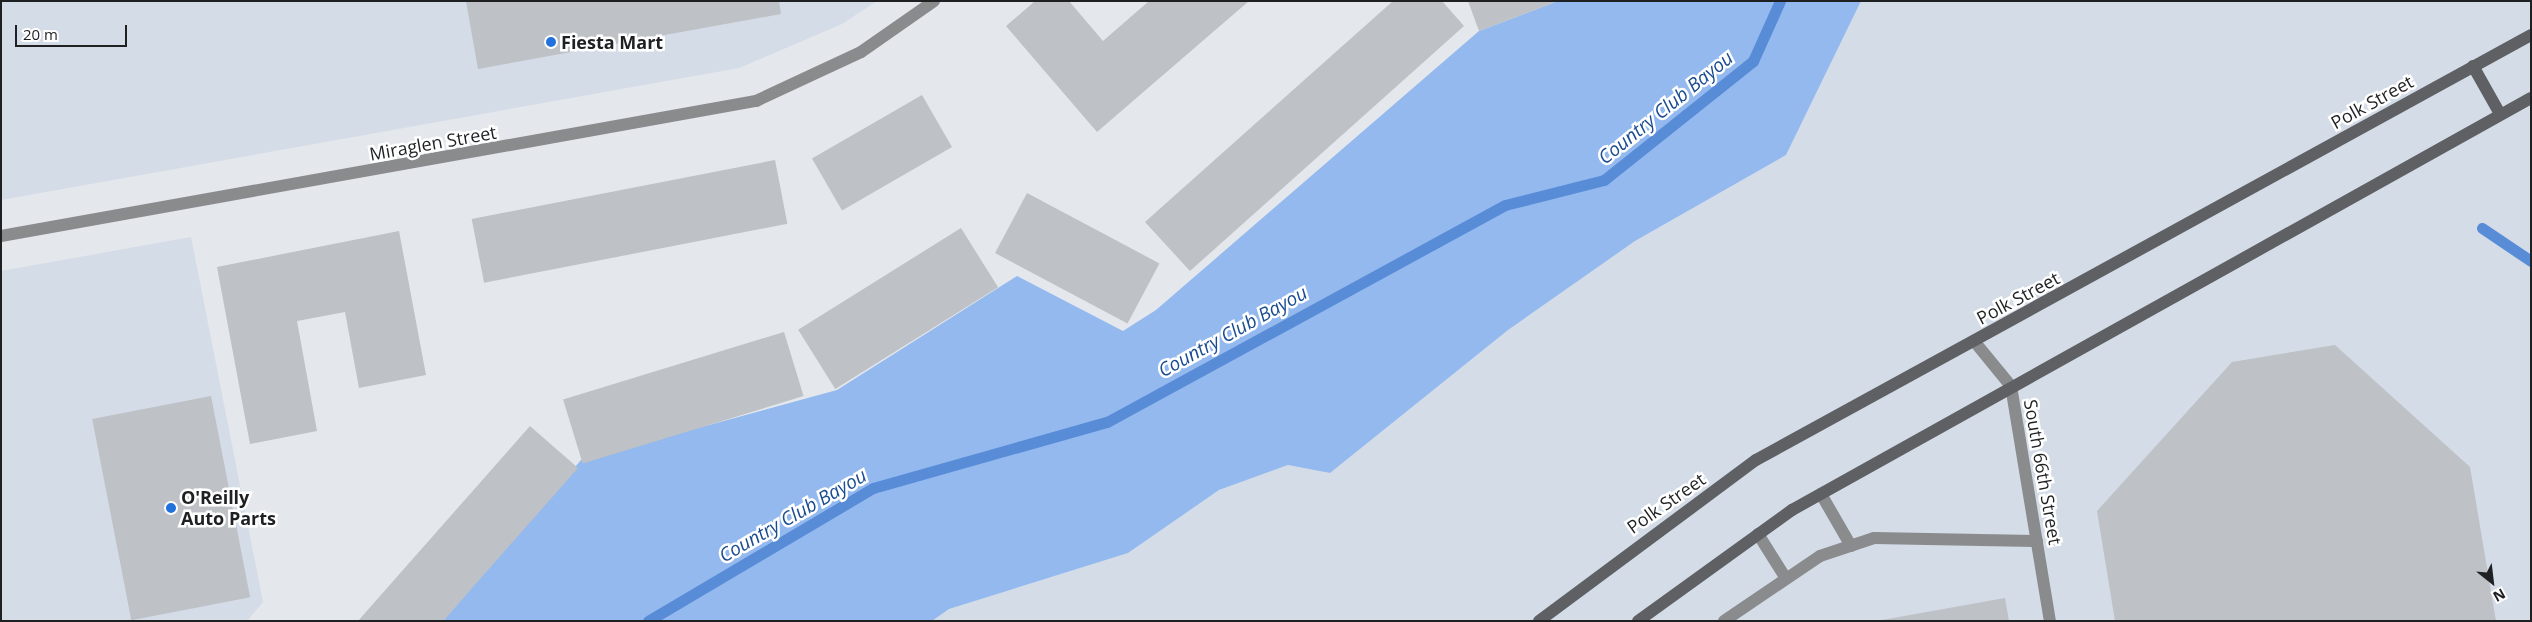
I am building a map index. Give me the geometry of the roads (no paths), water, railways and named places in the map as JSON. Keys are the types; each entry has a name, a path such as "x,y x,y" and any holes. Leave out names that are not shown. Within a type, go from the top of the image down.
{"main road":[{"name":"Polk Street","path":"1539,621 1756,460 2531,35"},
{"path":"2473,66 2500,114"},
{"path":"1638,621 1758,534 1821,494 2011,386 2531,98"}],"street":[{"name":"Miraglen Street","path":"1,236 756,101 862,52 934,1"},
{"name":"South 66th Street","path":"1974,341 2011,386 2050,621"},
{"path":"1821,494 1852,546"},
{"path":"1758,534 1786,577"},
{"path":"1724,621 1786,577 1820,556 1874,538 2037,540"}],"waterway":[{"name":"Country Club Bayou","path":"648,621 873,488 1107,422 1505,205 1604,180 1753,61 1780,1"},
{"name":"Country Club Bayou","path":"2482,228 2531,261"}],"place":[{"name":"Fiesta Mart","path":"551,42"},
{"name":"O'Reilly Auto Parts","path":"171,508"}]}
